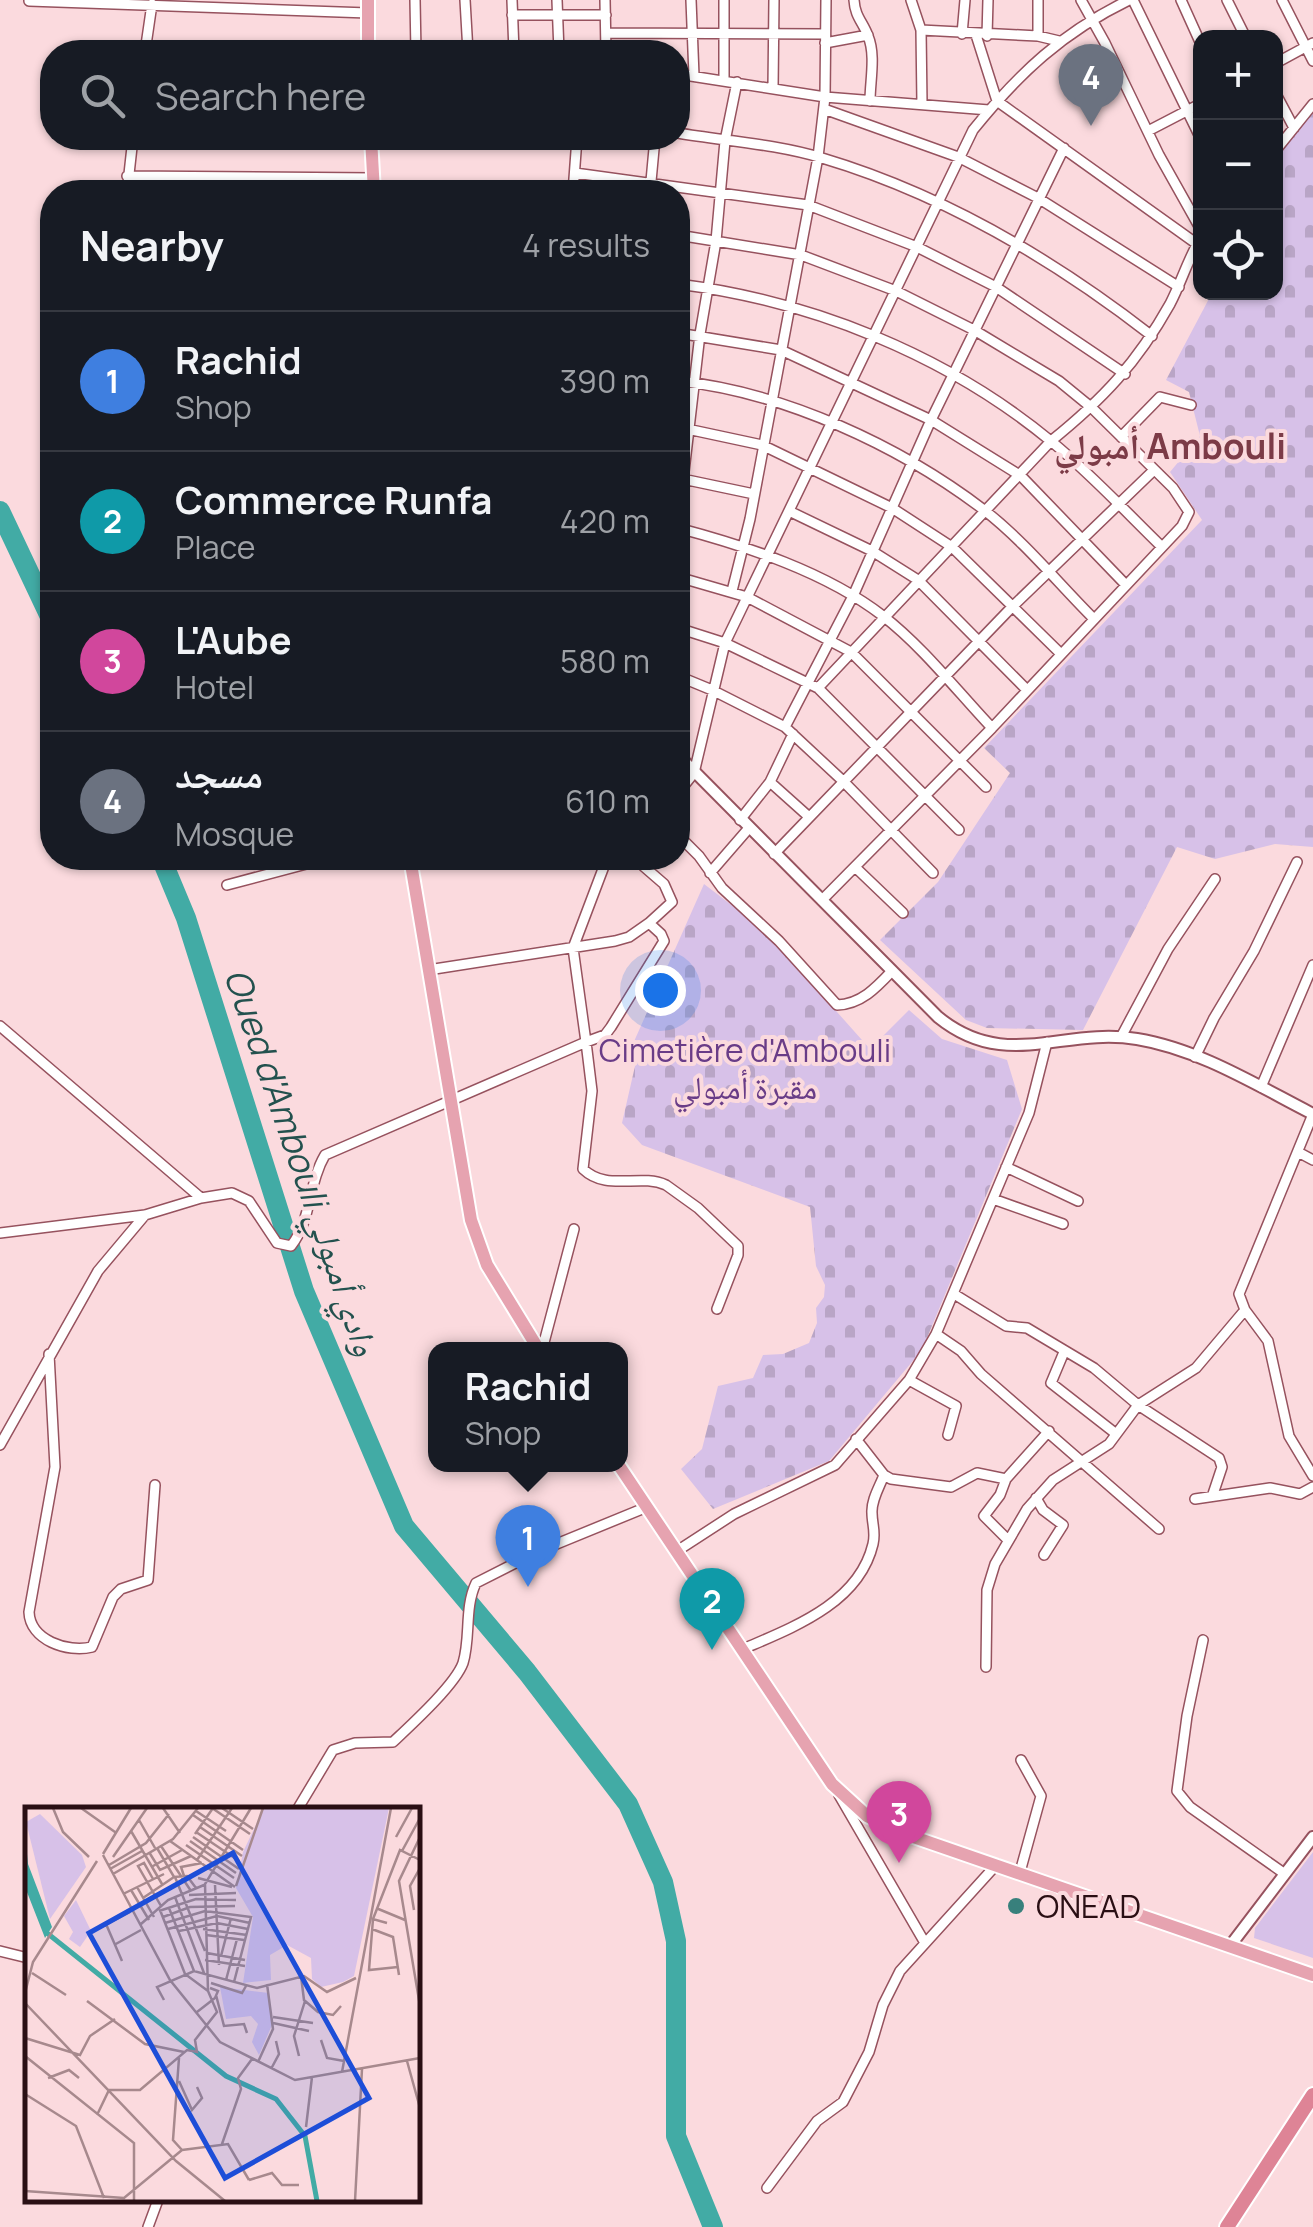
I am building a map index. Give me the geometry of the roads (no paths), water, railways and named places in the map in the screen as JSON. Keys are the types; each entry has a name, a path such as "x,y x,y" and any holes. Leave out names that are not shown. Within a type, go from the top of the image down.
{"highway":[{"path":"1228,2227 1313,2095"}],"main road":[{"path":"368,6 368,40"},
{"path":"372,150 373,180"},
{"path":"412,870 471,1220 488,1265 536,1342"},
{"path":"623,1472 832,1784 867,1816 882,1825 1313,1975"}],"street":[{"path":"29,0 368,6"},
{"path":"415,0 416,40"},
{"path":"465,0 467,40"},
{"path":"512,0 513,40"},
{"path":"558,0 559,40"},
{"path":"605,0 606,40"},
{"path":"691,0 694,76"},
{"path":"724,0 724,80"},
{"path":"773,88 774,0"},
{"path":"732,591 802,255 818,156 825,97 826,0"},
{"path":"854,0 855,15 868,36 870,101"},
{"path":"962,34 964,0"},
{"path":"988,0 982,35 997,101 1193,238"},
{"path":"1038,0 1038,36"},
{"path":"1080,0 1106,43 1193,215"},
{"path":"690,778 725,643 973,130 1059,40 1090,19 1131,0 1193,124"},
{"path":"1181,0 1195,30"},
{"path":"1227,0 1242,30"},
{"path":"1282,0 1309,45 1313,61"},
{"path":"914,2 921,30 922,104"},
{"path":"147,40 152,4"},
{"path":"512,15 606,15"},
{"path":"921,30 1059,40"},
{"path":"606,33 868,36"},
{"path":"1283,59 1309,45"},
{"path":"690,76 825,97 989,110"},
{"path":"737,82 725,141 722,192 690,429 762,445 892,508 952,546 1060,653"},
{"path":"1283,141 1313,104"},
{"path":"1283,107 1294,128"},
{"path":"1148,131 1193,108"},
{"path":"824,109 958,157 1038,198 1179,287"},
{"path":"690,135 818,156 938,202 1081,282 1152,336"},
{"path":"710,873 770,782 789,731 814,686 830,639 931,420 1064,148"},
{"path":"128,180 131,150"},
{"path":"574,180 576,150"},
{"path":"652,180 654,150"},
{"path":"575,173 610,180"},
{"path":"128,176 318,180"},
{"path":"690,190 808,206 918,248 996,287 1125,374"},
{"path":"690,237 802,255 896,291 974,330 1058,381 1092,408 1173,488 1189,512 1162,547 992,728 822,900"},
{"path":"814,686 885,618 1052,441 1125,374 1152,336 1193,256"},
{"path":"690,286 790,304 954,373 1052,441 1162,547"},
{"path":"690,333 781,350 931,420 1020,476 1126,585"},
{"path":"690,382 771,399 913,463 986,512 1093,618"},
{"path":"1121,437 1160,397 1191,405"},
{"path":"774,854 1011,608 1154,470"},
{"path":"690,481 754,494"},
{"path":"789,511 872,551 918,580 1027,690"},
{"path":"690,530 769,556 853,596 885,618 992,728"},
{"path":"690,580 747,597 851,652 986,787"},
{"path":"690,632 725,643 814,686 959,830"},
{"path":"690,681 789,731 843,780 933,873"},
{"path":"690,768 958,1034 997,1046 1140,1040 1195,1057 1313,1114 1239,1294 1245,1310 1268,1341 1285,1422 1296,1450 1313,1476"},
{"path":"770,782 808,816"},
{"path":"690,847 710,873 837,1005 870,994 892,972"},
{"path":"1195,1057 1254,951 1297,862"},
{"path":"855,866 902,913"},
{"path":"227,885 284,870"},
{"path":"599,870 573,948 592,1091 583,1169 604,1181 657,1180 698,1208 738,1246 717,1309"},
{"path":"428,970 629,937 672,902 671,893 647,870"},
{"path":"1122,1038 1168,949 1215,879"},
{"path":"0,1234 146,1215 201,1198 241,1194 278,1242 291,1246 302,1232 315,1172 325,1155 604,1035 664,941 649,923"},
{"path":"1261,1086 1313,966"},
{"path":"0,1026 201,1198"},
{"path":"678,1551 734,1514 835,1465 909,1380 954,1294 1029,1113 1047,1042"},
{"path":"1298,1152 1313,1160"},
{"path":"1006,1167 1078,1202"},
{"path":"993,1199 1063,1224"},
{"path":"0,1445 98,1271 146,1215"},
{"path":"543,1342 574,1230"},
{"path":"954,1294 1006,1326 1027,1328 1094,1368 1138,1405 1219,1458 1222,1468 1213,1494"},
{"path":"986,1667 987,1590 1008,1540 1036,1498 1053,1480 1109,1444 1138,1405 1196,1368 1245,1310"},
{"path":"936,1334 961,1351 981,1374 1159,1529"},
{"path":"1064,1352 1051,1383 1116,1433"},
{"path":"49,1354 55,1467 28,1612 29,1624 36,1634 82,1649 92,1647 113,1597 121,1589 148,1580 155,1485"},
{"path":"909,1380 956,1406 948,1434"},
{"path":"1008,1540 984,1516 1000,1495 1006,1479 1049,1432"},
{"path":"856,1439 884,1476 951,1487 977,1473 1006,1479"},
{"path":"744,1649 804,1623 839,1598 856,1579 872,1546 872,1505 884,1476"},
{"path":"1195,1499 1270,1488 1300,1494 1313,1487"},
{"path":"1036,1498 1062,1525 1044,1556"},
{"path":"299,1807 333,1750 355,1743 393,1742 456,1675 464,1658 470,1597 476,1584 520,1560 647,1507"},
{"path":"1203,1640 1184,1732 1177,1791 1190,1807 1285,1874"},
{"path":"1020,1872 1041,1796 1021,1760"},
{"path":"832,1784 925,1942"},
{"path":"1230,1946 1313,1837"},
{"path":"766,2188 817,2121 843,2102 900,1971 997,1864"},
{"path":"0,1951 25,1957"},
{"path":"148,2227 157,2202"}],"waterway":[{"name":"Oued d'Ambouli وادي أمبولي","path":"0,511 40,596"},
{"name":"Oued d'Ambouli وادي أمبولي","path":"166,870 186,918 304,1291 404,1526 527,1672 628,1804 663,1882 676,1941 676,2136 713,2227"}],"place":[{"name":"مسجد","path":"1091,126"},
{"name":"Rachid","path":"528,1587"},
{"name":"Commerce Runfa","path":"712,1650"},
{"name":"L'Aube","path":"899,1863"},
{"name":"ONEAD","path":"1016,1906"}],"district":[{"name":"أمبولي Ambouli","path":"1170,446"}],"park label":[{"name":"Cimetière d'Ambouli مقبرة أمبولي","path":"745,1068"}]}
